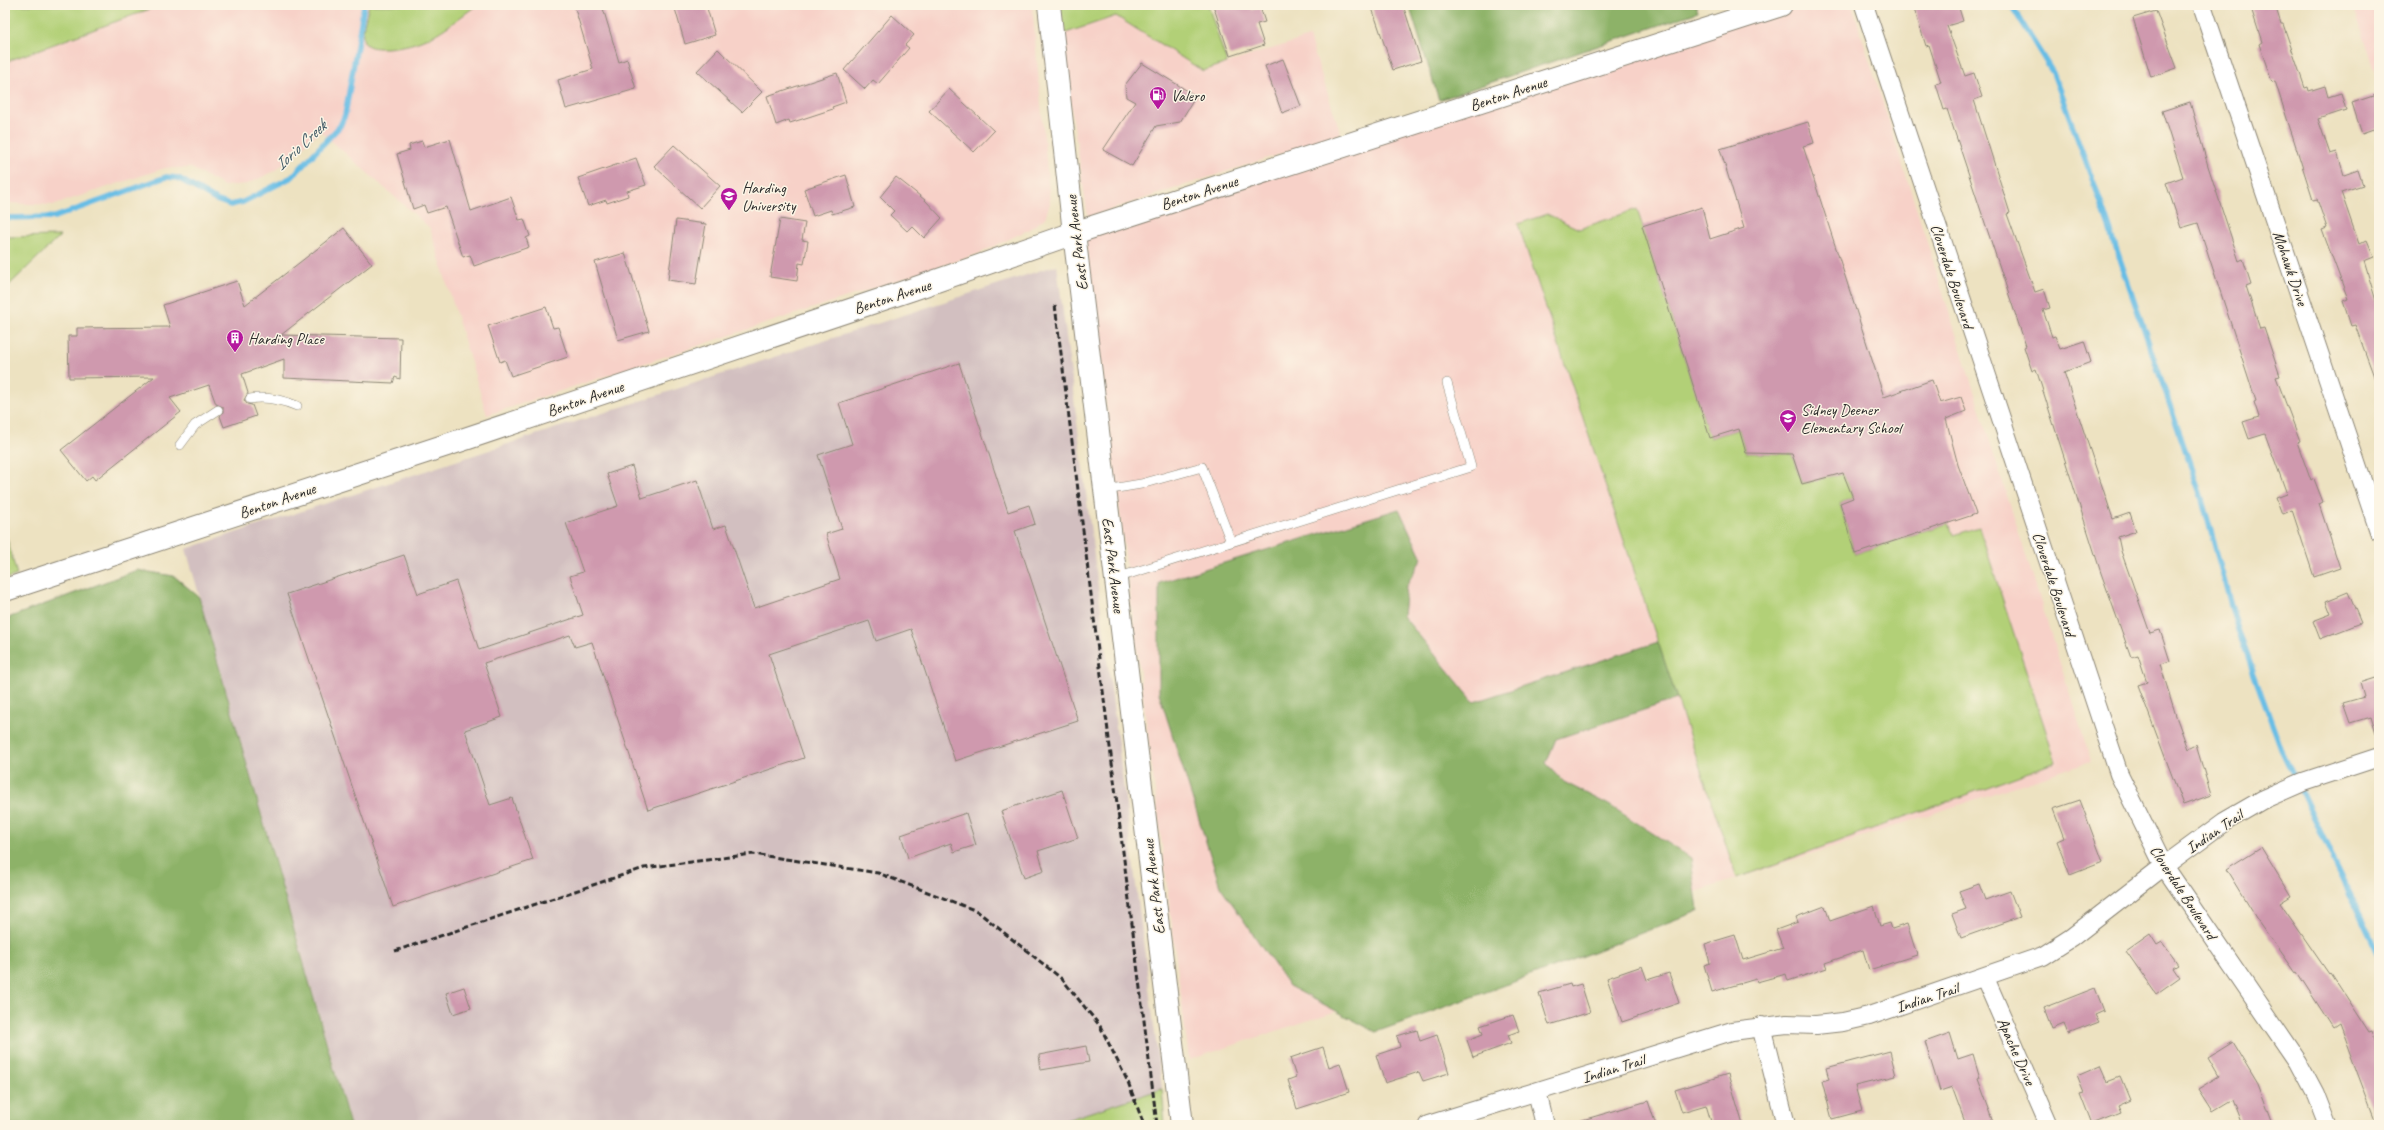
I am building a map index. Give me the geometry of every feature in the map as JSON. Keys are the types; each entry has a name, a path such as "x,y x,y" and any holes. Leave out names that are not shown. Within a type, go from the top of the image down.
{"street":[{"name":"East Park Avenue","path":"1049,5 1074,233 1182,1125"},
{"name":"Benton Avenue","path":"5,590 468,438 913,289 1074,233 1781,5"},
{"name":"Cloverdale Boulevard","path":"1864,5 2107,741 2132,805 2164,866 2298,1062 2315,1094 2326,1125"},
{"name":"Mohawk Drive","path":"2202,5 2379,531"},
{"name":"Indian Trail","path":"1428,1125 1709,1038 1761,1026 1843,1022 1985,978 2043,956 2058,948 2164,866 2224,822 2262,800 2298,784 2379,757"},
{"name":"Apache Drive","path":"1985,978 2050,1125"},
{"path":"1761,1026 1786,1125"},
{"path":"1537,1092 1545,1125"}],"lane":[{"path":"1116,578 1471,467 1447,383"},
{"path":"250,399 269,398 283,400 297,406"},
{"path":"180,445 195,425 218,410"},
{"path":"1105,490 1141,484 1202,468 1230,542"}],"shaded area":[{"name":"Harding University","path":"5,5 1032,5 1050,203 1045,218 1028,230 978,254 487,415 430,228 320,131 275,171 247,184 224,186 191,168 165,168 53,205 5,203"},
{"path":"1799,5 1852,5 2091,761 1189,1060 1085,238 1477,105","holes":["1497,163 1518,224 1652,625"]},
{"path":"2353,5 2379,5 2379,82"},
{"path":"1116,16 1203,71 1309,37 1341,134 1088,217 1060,35"},
{"path":"1057,265 1162,1089 1050,1125 351,1125 186,549"}],"green space":[{"path":"5,5 161,5 5,62"},
{"path":"369,5 477,5 446,28 425,39 402,46 374,48 368,46 364,42 363,38 365,18"},
{"path":"1058,5 1208,5 1227,63 1203,71 1116,16 1060,35"},
{"path":"1409,5 1696,5 1698,12 1439,100"},
{"path":"1637,209 1710,438 1739,429 1746,453 1792,454 1802,484 1843,473 1853,498 1840,503 1855,554 1949,523 1953,535 1979,527 2056,762 1737,878 1518,224 1547,214 1579,229"},
{"path":"60,236 5,289 5,237"},
{"path":"1399,509 1422,558 1406,586 1403,616 1474,702 1658,642 1677,699 1556,739 1546,763 1564,782 1609,805 1691,858 1698,911 1544,971 1376,1032 1289,986 1220,886 1159,693 1159,583"},
{"path":"5,532 17,575 5,579"},
{"path":"137,570 174,576 199,597 350,1125 5,1125 5,619"},
{"path":"1162,1089 1165,1125 1051,1125"}],"building":[{"path":"574,5 602,5 619,62 627,59 636,89 566,109 558,80 593,69"},
{"path":"674,5 706,5 715,35 685,44"},
{"path":"1213,5 1251,5 1252,10 1260,7 1265,22 1257,24 1264,45 1230,56"},
{"path":"1371,5 1403,5 1421,61 1393,70"},
{"path":"1913,5 1958,5 1963,21 1947,26 1965,76 1974,73 1982,97 1974,100 2010,213 2007,214 2035,292 2044,289 2050,308 2043,310 2052,337 2055,336 2060,349 2084,341 2091,362 2064,372 2113,519 2130,513 2136,531 2118,537 2121,551 2150,633 2160,630 2170,661 2160,664 2177,719 2188,749 2196,745 2211,795 2183,805 2138,685 2147,682 2138,655 2131,657 2101,573 2036,369 2032,371 2024,347 2026,346 1947,109 1944,110 1936,84 1941,82 1929,45 1926,46"},
{"path":"2250,5 2275,5 2305,88 2308,87 2309,91 2325,86 2328,97 2341,93 2346,110 2318,119 2330,154 2337,152 2344,175 2358,170 2363,185 2341,192 2359,244 2367,240 2374,257 2364,261 2379,311 2379,390 2355,325 2351,326 2343,301 2348,299 2322,230 2327,228 2317,199 2313,200 2275,81 2272,82 2259,44 2262,42"},
{"path":"2156,11 2177,68 2151,77 2133,18"},
{"path":"892,15 914,35 905,45 909,48 878,84 873,80 865,89 844,70"},
{"path":"718,49 762,92 742,112 697,71"},
{"path":"1283,59 1301,106 1282,113 1265,66"},
{"name":"Valero","path":"1142,63 1196,96 1180,122 1156,126 1132,166 1103,150 1135,102 1126,97 1125,85"},
{"path":"837,73 846,102 832,107 833,109 790,123 789,120 776,125 767,96"},
{"path":"949,89 994,131 974,152 929,111"},
{"path":"2379,94 2379,128 2362,134 2352,103"},
{"path":"2190,102 2208,166 2239,261 2243,259 2251,284 2246,286 2260,329 2264,328 2280,376 2276,377 2300,441 2297,442 2311,481 2314,479 2323,502 2319,504 2340,568 2314,577 2292,510 2282,514 2276,498 2287,494 2265,434 2249,439 2243,422 2259,417 2254,402 2256,401 2198,223 2181,228 2166,183 2183,177 2162,111"},
{"name":"Sidney Deener Elementary School","path":"1808,122 1814,143 1803,146 1884,397 1932,380 1940,403 1961,397 1966,411 1946,419 1958,465 1976,514 1855,554 1840,503 1853,498 1843,473 1802,484 1792,454 1746,453 1739,429 1710,438 1642,226 1702,207 1710,239 1744,228 1720,149"},
{"path":"450,139 471,211 511,197 519,220 524,219 530,236 526,238 529,247 474,266 470,255 463,257 446,207 427,213 424,205 413,209 397,154 410,150 409,145 422,141 424,147"},
{"path":"674,145 720,186 700,208 654,166"},
{"path":"636,158 646,185 627,191 628,196 607,203 606,200 588,206 578,178"},
{"path":"846,175 855,207 832,214 831,210 813,216 804,189"},
{"path":"896,177 925,200 942,218 924,238 912,226 907,231 890,215 894,211 880,197"},
{"path":"780,219 805,223 802,240 808,241 804,264 799,263 797,281 770,277"},
{"path":"676,220 706,224 696,284 668,280"},
{"name":"Harding Place","path":"344,228 372,264 281,335 401,338 400,379 395,377 393,383 284,378 284,359 242,374 248,393 244,400 247,404 252,405 256,416 224,427 220,416 223,412 223,407 216,404 209,385 170,398 181,412 95,480 92,476 86,481 61,450 154,377 69,378 68,336 77,336 77,328 170,327 163,305 237,281 245,305"},
{"path":"625,253 649,331 618,340 595,262"},
{"path":"546,307 553,328 558,327 568,357 511,376 505,360 500,362 488,326"},
{"path":"959,363 1008,512 1029,505 1035,524 1015,531 1078,721 955,761 911,629 876,641 869,621 769,654 804,758 648,810 592,642 575,647 570,635 484,663 502,717 465,730 490,805 512,798 533,860 393,907 287,594 404,555 418,594 456,581 479,650 583,615 570,576 583,572 566,523 618,506 607,474 632,466 642,498 697,480 713,529 726,525 754,608 840,579 826,534 842,529 818,455 852,444 839,403"},
{"path":"2348,592 2361,623 2320,639 2313,621 2331,614 2326,601"},
{"path":"2379,677 2379,734 2375,734 2370,717 2350,723 2343,703 2364,697 2360,683"},
{"path":"1062,790 1078,838 1038,851 1044,871 1024,878 1001,811"},
{"path":"2080,800 2103,862 2070,875 2057,841 2064,838 2053,809"},
{"path":"966,813 976,845 954,852 951,843 908,858 901,835"},
{"path":"2261,847 2291,896 2280,903 2329,974 2330,973 2369,1033 2372,1032 2379,1051 2379,1125 2377,1125 2339,1024 2333,1028 2297,972 2295,973 2256,918 2226,869"},
{"path":"1979,884 1985,900 2010,891 2020,917 1961,938 1952,914 1966,909 1959,891"},
{"path":"1825,906 1830,921 1874,906 1880,926 1890,923 1892,929 1907,924 1917,955 1869,970 1863,950 1825,963 1827,968 1788,981 1786,974 1757,982 1756,979 1712,992 1704,965 1710,963 1705,944 1735,935 1743,960 1783,948 1776,930 1798,922 1796,917"},
{"path":"2150,934 2157,945 2162,942 2178,964 2173,967 2180,977 2156,994 2126,951"},
{"path":"1642,966 1647,980 1669,973 1679,1003 1622,1022 1607,978"},
{"path":"1570,984 1571,987 1581,984 1590,1012 1549,1025 1539,993"},
{"path":"464,987 471,1008 453,1014 446,993"},
{"path":"2095,988 2104,1011 2095,1015 2099,1022 2068,1034 2064,1024 2052,1029 2044,1008"},
{"path":"1513,1015 1519,1031 1508,1035 1511,1043 1473,1057 1467,1040 1483,1034 1480,1026"},
{"path":"1417,1030 1420,1041 1437,1035 1449,1073 1423,1081 1419,1072 1385,1083 1376,1055 1400,1047 1397,1036"},
{"path":"1950,1033 1958,1059 1973,1054 1980,1078 1978,1079 1995,1125 1966,1125 1952,1087 1940,1091 1925,1042"},
{"path":"2232,1042 2258,1085 2273,1125 2242,1125 2232,1099 2212,1111 2198,1089 2219,1076 2208,1057"},
{"path":"1086,1046 1089,1062 1041,1070 1039,1055"},
{"path":"1323,1047 1329,1067 1340,1063 1349,1092 1297,1109 1288,1080 1296,1077 1290,1058"},
{"path":"1890,1051 1896,1076 1855,1086 1862,1111 1832,1119 1822,1081 1829,1079 1826,1068"},
{"path":"2100,1065 2107,1081 2120,1076 2130,1100 2117,1106 2120,1113 2092,1124 2080,1093 2084,1092 2077,1075"},
{"path":"1728,1074 1743,1125 1712,1125 1706,1105 1682,1112 1675,1090"},
{"path":"1648,1101 1656,1125 1580,1125 1579,1121"}],"waterway":[{"name":"Iorio Creek","path":"5,218 55,217 166,177 178,178 216,200 230,205 243,202 292,177 340,126 345,115 364,5"},
{"path":"2011,5 2053,73 2094,183 2202,499 2237,627 2281,749 2379,955"}],"railway":[{"path":"1055,305 1157,1125"},
{"path":"395,951 644,868 753,854 878,873 977,911 1062,979 1100,1026 1128,1082 1144,1125"}],"place":[{"name":"Valero","path":"1158,110"},
{"name":"Harding University","path":"729,211"},
{"name":"Harding Place","path":"235,353"},
{"name":"Sidney Deener Elementary School","path":"1788,433"}]}
